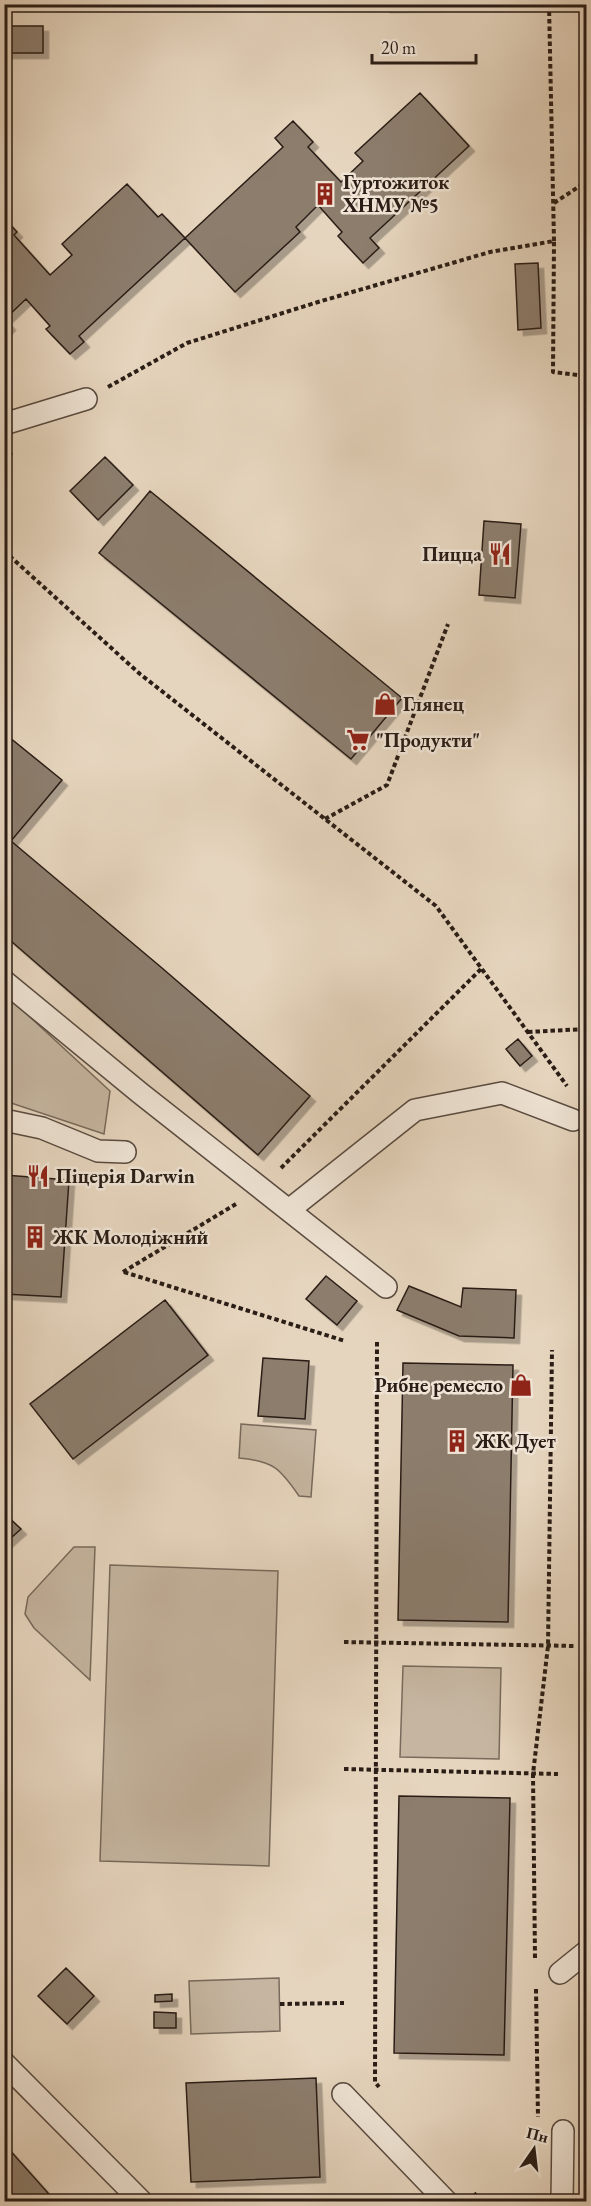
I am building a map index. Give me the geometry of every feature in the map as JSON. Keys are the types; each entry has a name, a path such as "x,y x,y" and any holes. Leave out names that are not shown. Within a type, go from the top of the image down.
{"lane":[{"path":"4,424 86,399"},
{"path":"4,981 140,1093 386,1287"},
{"path":"289,1210 415,1110 502,1093 573,1120"},
{"path":"4,1120 42,1128 98,1150 125,1152"},
{"path":"560,1973 586,1952"},
{"path":"4,2063 142,2202"},
{"path":"343,2094 447,2202"},
{"path":"562,2202 563,2131"}],"path":[{"path":"549,4 554,203 553,372 586,376"},
{"path":"554,203 586,182"},
{"path":"86,399 187,343 490,252 554,241"},
{"path":"4,462 17,445"},
{"path":"5,553 140,674 436,906 569,1089"},
{"path":"325,819 387,785 448,624"},
{"path":"345,1341 123,1272 261,1189 482,969"},
{"path":"527,1032 586,1029"},
{"path":"377,1342 375,2082 382,2090"},
{"path":"535,1961 533,1774 548,1646 552,1350"},
{"path":"344,1642 576,1646"},
{"path":"344,1769 558,1774"},
{"path":"536,1984 538,2125"},
{"path":"280,2004 344,2003"},
{"path":"474,2193 481,2202"}],"shaded area":[{"path":"4,993 110,1091 104,1134 5,1101"},
{"path":"241,1424 316,1430 311,1497 299,1496 281,1472 268,1464 239,1458"},
{"path":"74,1547 95,1547 90,1680 34,1628 25,1614 28,1597"},
{"path":"110,1565 278,1571 269,1866 100,1861"},
{"path":"403,1666 501,1668 499,1759 400,1757"},
{"path":"279,1978 280,2031 191,2034 189,1981"}],"building":[{"path":"385,4 438,4 438,6 385,7"},
{"path":"4,26 43,26 43,53 4,53"},
{"name":"Гуртожиток ХНМУ №5","path":"420,93 469,146 370,238 379,248 363,263 338,236 342,232 318,205 296,227 300,232 235,292 185,238 283,147 275,138 293,121 313,142 308,147 341,182 363,161 355,153"},
{"path":"127,184 158,217 162,214 185,238 79,336 84,342 70,354 46,329 50,326 26,299 5,319 10,325 4,331 4,218 17,232 14,235 50,275 72,255 62,244"},
{"path":"538,263 541,328 518,330 515,264"},
{"path":"105,457 133,485 98,520 70,491"},
{"path":"150,491 402,698 351,759 99,553"},
{"path":"484,521 521,524 515,598 479,595"},
{"path":"4,733 62,780 11,841 4,835"},
{"path":"11,841 310,1096 258,1155 4,935 4,848"},
{"path":"518,1039 532,1056 520,1066 506,1049"},
{"name":"ЖК Молодіжний","path":"4,1175 69,1180 61,1297 4,1294"},
{"path":"326,1276 357,1301 337,1325 306,1299"},
{"path":"409,1286 461,1307 463,1288 516,1290 514,1338 459,1336 397,1310"},
{"path":"165,1300 208,1355 73,1459 30,1404"},
{"path":"263,1358 309,1361 305,1419 258,1416"},
{"name":"ЖК Дует","path":"403,1363 513,1365 508,1622 398,1620"},
{"path":"4,1513 21,1529 4,1544"},
{"path":"399,1796 510,1798 504,2055 394,2053"},
{"path":"66,1968 94,1996 67,2024 38,1996"},
{"path":"172,1994 172,2001 155,2002 155,1995"},
{"path":"154,2012 176,2013 176,2028 154,2028"},
{"path":"316,2078 320,2177 191,2182 186,2083"},
{"path":"4,2144 15,2156 56,2202 4,2202"}],"place":[{"name":"Гуртожиток ХНМУ №5","path":"325,194"},
{"name":"Пицца","path":"500,554"},
{"name":"Глянец","path":"385,704"},
{"name":"\"Продукти\"","path":"358,740"},
{"name":"Піцерія Darwin","path":"38,1176"},
{"name":"ЖК Молодіжний","path":"35,1237"},
{"name":"Рибне ремесло","path":"521,1385"},
{"name":"ЖК Дует","path":"457,1441"}]}
